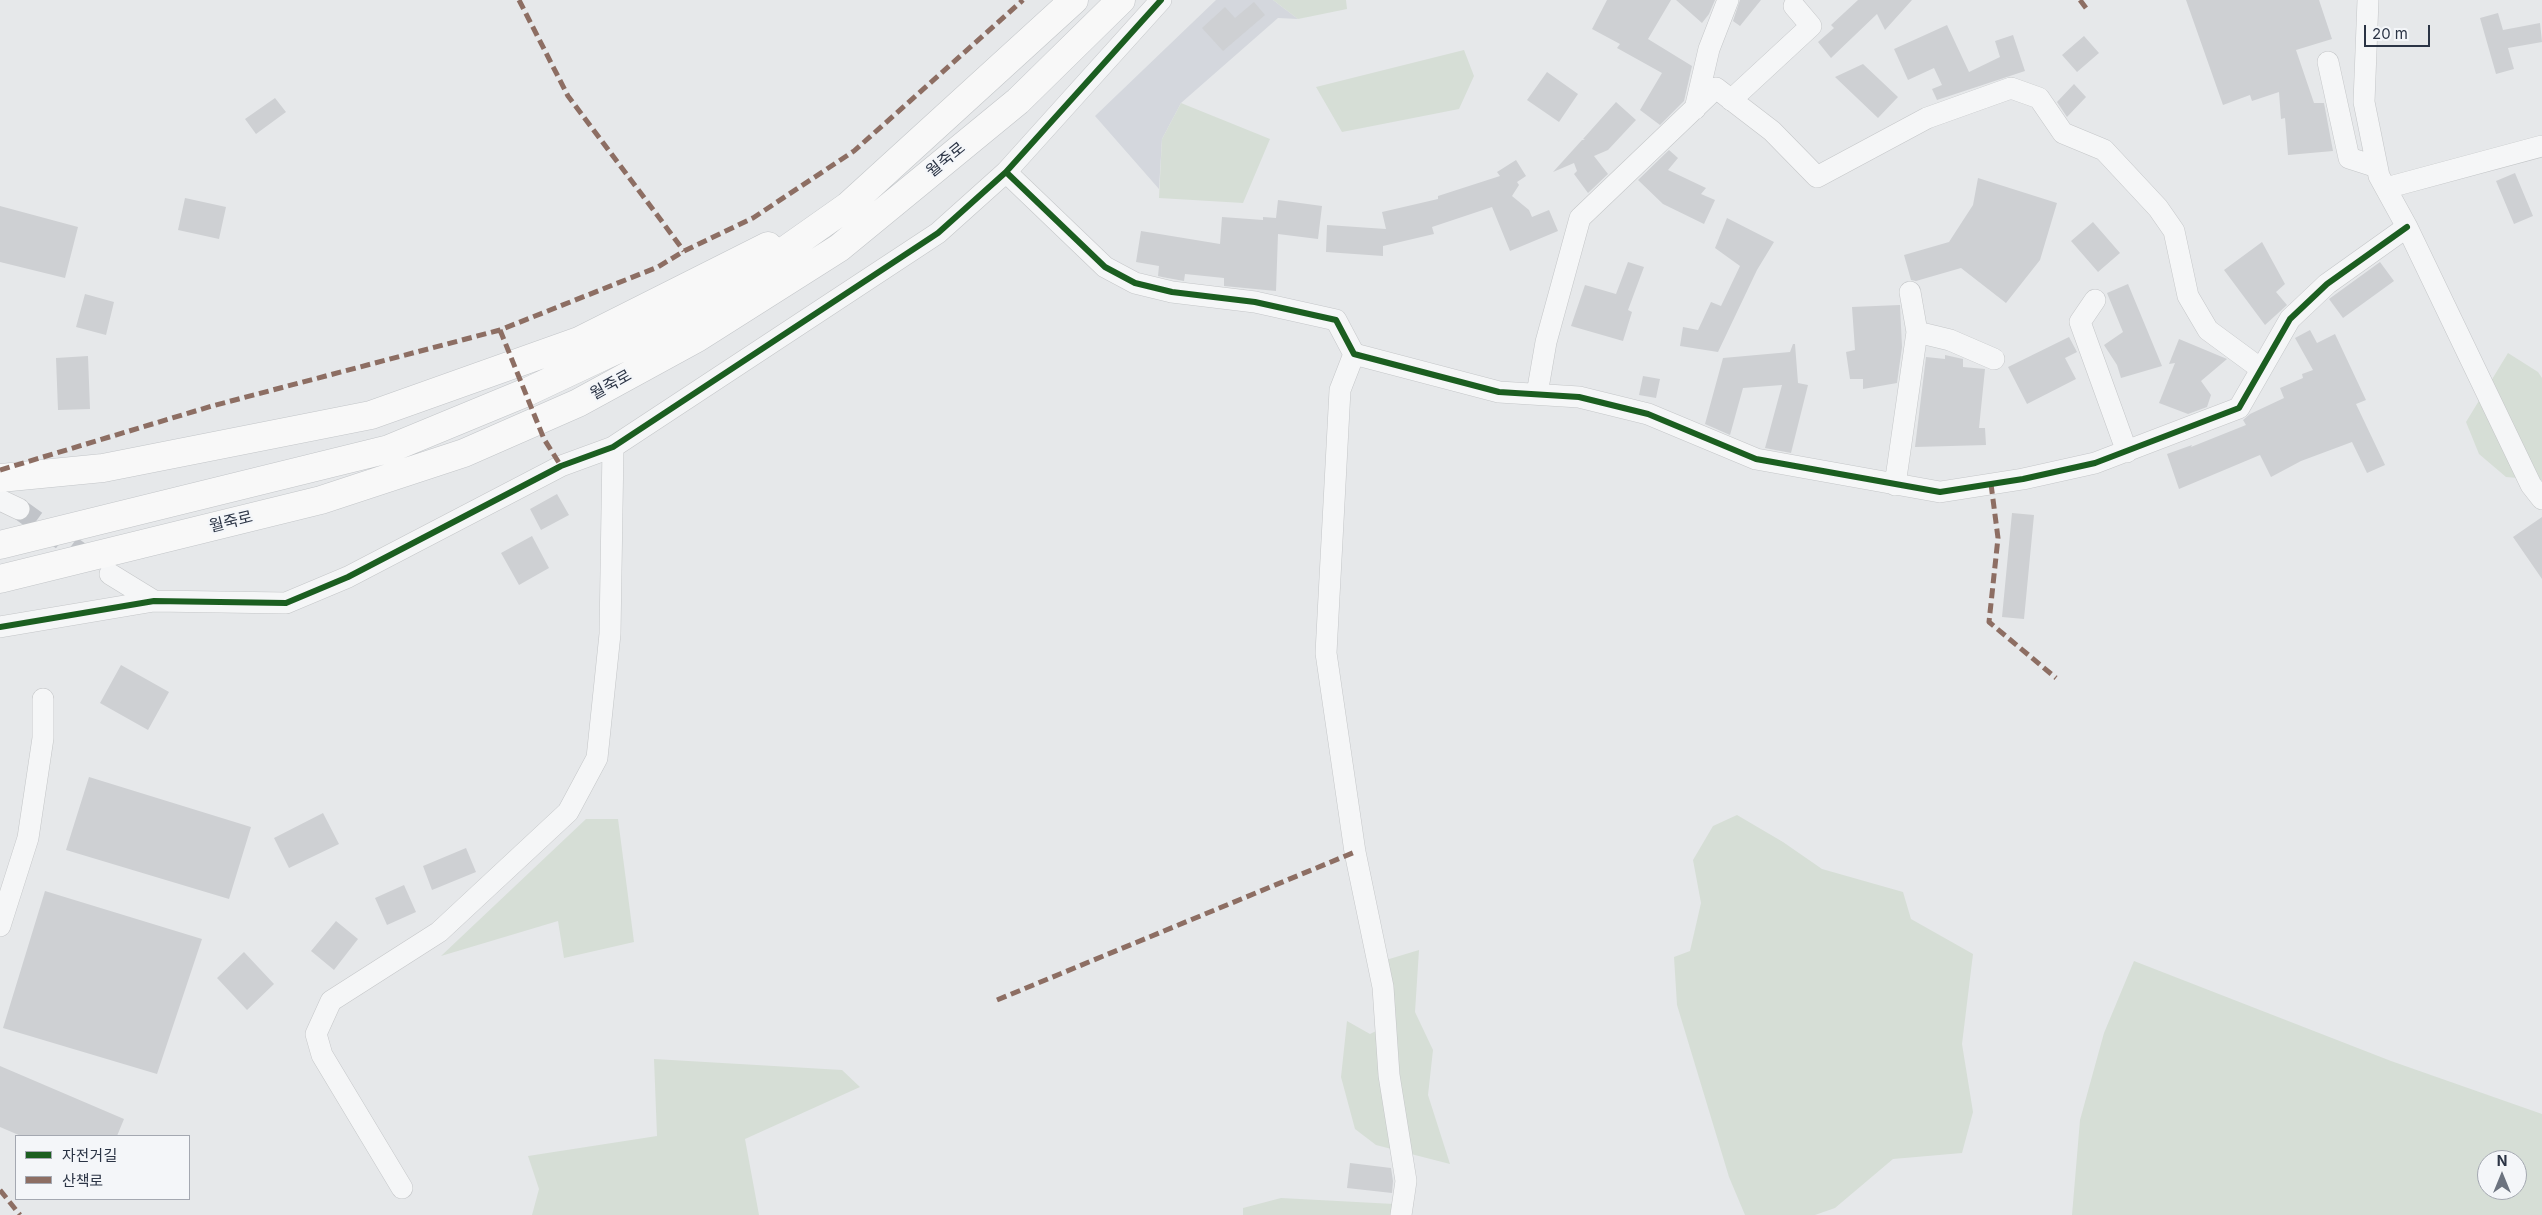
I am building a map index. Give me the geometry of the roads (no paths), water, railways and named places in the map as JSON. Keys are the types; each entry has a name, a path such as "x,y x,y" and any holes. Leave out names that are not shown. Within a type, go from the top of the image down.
{"main road":[{"name":"월죽로","path":"0,545 389,449 527,392 699,311 848,206 1074,0"},
{"name":"월죽로","path":"0,579 321,500 464,453 578,403 696,338 839,248 1018,101 1121,0"},
{"path":"0,478 103,468 371,415 579,341 848,206"}],"street":[{"path":"0,627 154,601 286,603 348,578 561,466 612,448 938,233 1006,172 1161,0"},
{"path":"1694,111 1709,49 1728,0"},
{"path":"2368,0 2364,102 2377,167 2531,485 2542,500"},
{"path":"1731,100 1811,26 1794,6"},
{"path":"2328,62 2349,158 2377,167"},
{"path":"1537,394 1546,342 1580,218 1716,88 1772,131 1817,177 1927,118 2010,88 2039,98 2063,133 2104,150 2158,208 2174,231 2188,296 2208,330 2261,369"},
{"path":"2386,188 2542,146"},
{"path":"1006,172 1105,267 1135,283 1172,292 1255,302 1336,320 1354,354 1499,392 1579,397 1648,414 1756,459 1940,492 2032,477 2095,463 2238,408 2290,319 2327,284 2407,226"},
{"path":"1895,485 1917,332 1910,292"},
{"path":"2095,300 2080,322 2127,452"},
{"path":"1917,332 1950,340 1994,359"},
{"path":"1354,354 1340,390 1326,653 1355,852 1383,987 1389,1075 1406,1181 1401,1215"},
{"path":"402,1188 322,1055 316,1034 331,1000 438,932 568,812 597,758 610,634 612,448"},
{"path":"110,574 154,601"},
{"path":"0,926 28,838 43,738 43,699"}],"tunnel":[{"path":"19,509 96,564"}]}
